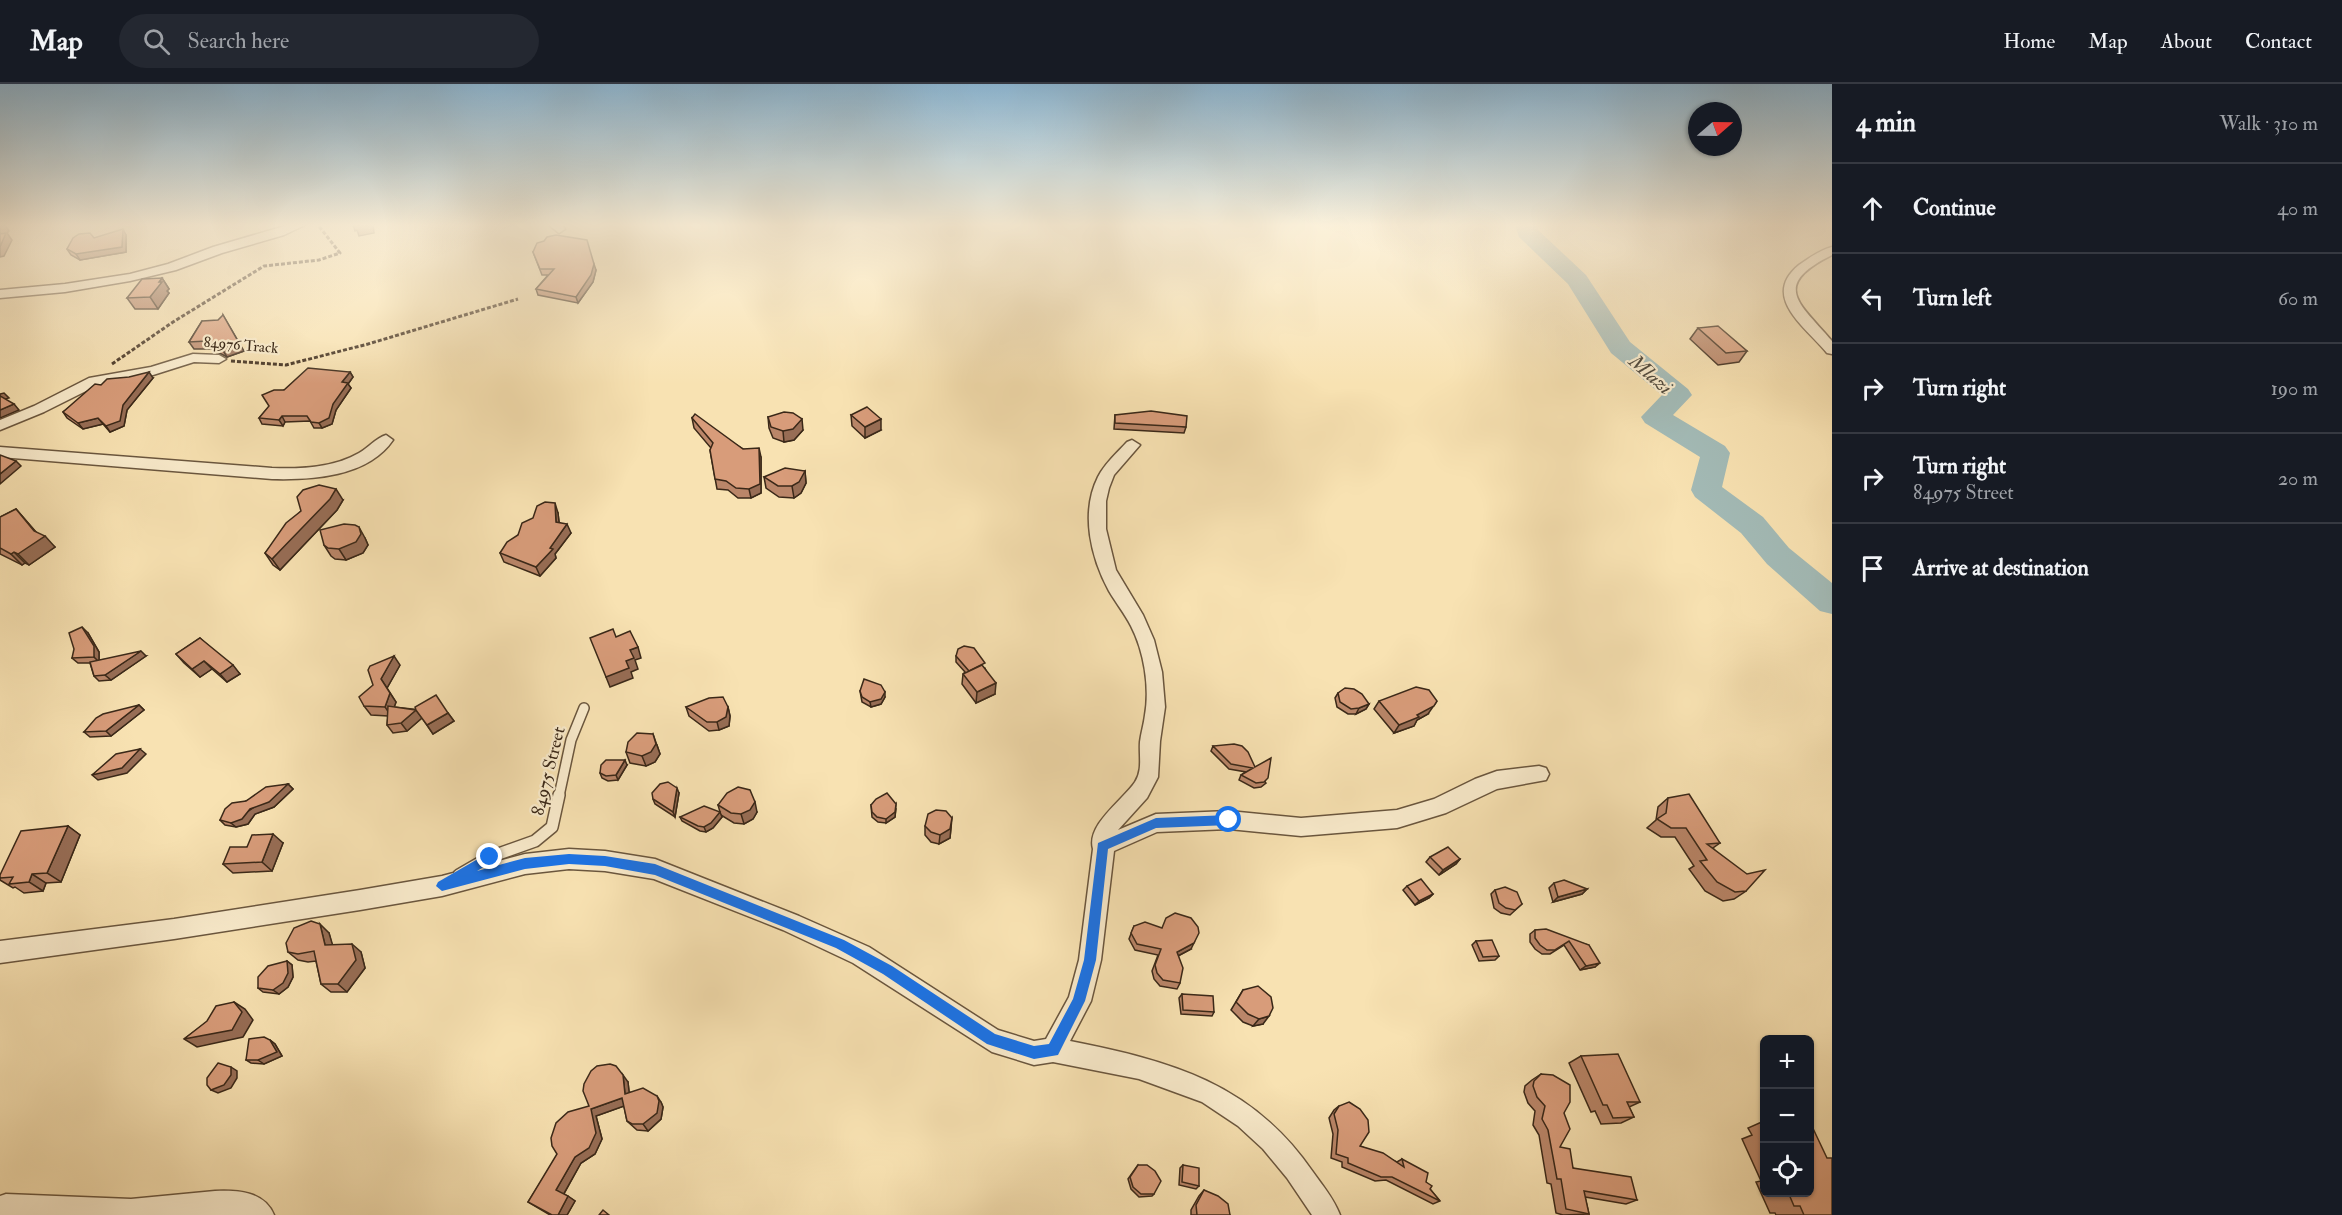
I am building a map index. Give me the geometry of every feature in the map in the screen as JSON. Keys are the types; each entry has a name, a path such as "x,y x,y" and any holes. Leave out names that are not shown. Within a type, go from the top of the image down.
{"street":[{"path":"0,294 72,288 127,278"},
{"path":"1793,278 1789,282 1788,294 1793,307 1832,350"},
{"name":"84976 Track","path":"0,424 39,409 94,381 153,371 193,357 219,360"},
{"path":"0,452 44,458 186,465 280,473 320,471 351,465 377,450 386,440"},
{"path":"1053,1050 1079,1001 1090,960 1098,908 1102,846 1106,830 1112,819 1135,797 1148,777 1151,757 1149,743 1156,697 1144,635 1137,619 1111,579 1103,557 1096,516 1098,496 1106,475 1132,445"},
{"path":"1102,846 1156,823 1229,820 1301,826 1397,819 1439,807 1497,780 1539,774"},
{"path":"0,952 174,929 442,886 525,864 569,859 605,861 655,869 791,923 861,955 992,1040 1034,1053 1053,1050 1139,1067 1209,1093 1247,1118 1272,1140 1296,1169 1327,1215"},
{"path":"4,1209 109,1213 152,1212 222,1203 240,1204 256,1209 261,1215"}],"lane":[{"name":"84975 Street","path":"442,886 490,857 536,841 552,827 571,740 584,708"}],"path":[{"path":"94,381 118,358 245,278"},
{"name":"84976 Track","path":"219,360 286,365 368,344 518,299"}],"building":[{"path":"162,278 159,282 162,282 150,297 127,298 142,279"},
{"path":"546,278 589,278 576,297 536,289"},
{"path":"223,315 239,343 222,349 207,341 189,342 202,321 218,320"},
{"path":"1718,326 1747,351 1726,353 1698,328"},
{"path":"308,368 350,372 342,382 348,383 333,404 329,418 319,423 311,422 307,416 282,416 279,420 259,418 269,406 262,395 274,390 284,390"},
{"path":"149,372 123,405 120,421 106,426 98,418 78,423 63,412 95,384 101,385 107,379"},
{"path":"0,396 14,404 0,410"},
{"path":"867,407 881,419 865,427 851,415"},
{"path":"1151,411 1187,416 1186,427 1115,423 1115,415"},
{"path":"784,412 793,413 802,419 793,429 783,431 771,427 768,417"},
{"path":"695,414 743,449 759,448 760,484 749,489 736,488 726,481 715,479 710,450 713,443 692,418"},
{"path":"0,455 16,461 0,474"},
{"path":"785,468 805,471 799,482 792,486 778,486 764,477"},
{"path":"319,485 336,489 330,499 272,559 265,553 286,523 301,511 297,497 303,490"},
{"path":"545,502 555,503 556,522 567,524 550,548 553,549 536,567 500,553 507,542 518,535 522,523 533,518 537,506"},
{"path":"16,509 34,531 45,536 18,554 14,552 11,554 0,548 0,517"},
{"path":"344,524 359,527 361,534 356,542 339,549 328,548 324,545 320,530"},
{"path":"82,627 94,646 94,657 72,658 74,649 69,633"},
{"path":"613,629 616,637 630,631 638,647 630,650 634,658 626,661 629,668 606,677 590,638"},
{"path":"200,638 233,665 220,674 204,661 192,669 176,654"},
{"path":"964,646 974,648 985,663 969,671 956,656 958,649"},
{"path":"141,651 105,675 94,676 90,662"},
{"path":"394,656 381,679 390,693 385,707 364,706 359,697 373,685 368,670 370,666"},
{"path":"982,665 996,683 977,692 963,674"},
{"path":"864,679 881,685 885,692 881,699 870,702 862,697 860,691"},
{"path":"1416,687 1429,690 1437,701 1434,706 1417,715 1419,717 1399,725 1379,701"},
{"path":"1345,688 1354,689 1362,694 1369,704 1351,709 1340,702 1338,693"},
{"path":"436,695 448,713 427,725 415,707"},
{"path":"723,697 728,707 726,717 717,722 707,722 686,707 709,698"},
{"path":"139,705 106,731 84,732 96,718 103,714"},
{"path":"388,706 416,710 401,723 387,725"},
{"path":"637,733 653,734 656,744 651,752 642,756 626,752 628,742"},
{"path":"1234,744 1242,746 1248,752 1255,767 1271,758 1268,778 1264,782 1256,783 1241,775 1253,768 1231,764 1213,746"},
{"path":"140,749 122,768 92,775 116,754"},
{"path":"606,760 625,760 616,775 606,776 600,773 601,765"},
{"path":"668,782 677,788 673,812 653,799 652,793 660,784"},
{"path":"288,784 269,802 250,809 242,819 231,823 220,820 225,809 232,803 246,801 266,787"},
{"path":"738,787 750,790 755,802 750,810 741,814 731,813 718,805 727,793"},
{"path":"887,793 896,804 895,812 886,819 877,817 872,812 871,805"},
{"path":"1689,794 1720,843 1707,844 1747,874 1765,870 1746,891 1735,892 1717,882 1700,861 1707,860 1686,828 1671,828 1657,819 1666,813 1668,798"},
{"path":"704,806 720,812 711,823 704,827 680,817"},
{"path":"936,810 946,811 952,818 950,829 940,835 931,832 925,826 928,814"},
{"path":"68,826 47,873 32,874 29,882 9,884 13,877 0,878 21,831"},
{"path":"273,834 262,862 223,864 230,847 247,847 252,835"},
{"path":"1448,847 1460,859 1443,870 1430,857"},
{"path":"1421,879 1433,894 1419,901 1407,886"},
{"path":"1564,880 1587,889 1558,897 1554,883"},
{"path":"1505,887 1517,892 1522,904 1515,910 1499,903 1495,890"},
{"path":"1175,913 1191,918 1198,927 1199,933 1194,943 1177,952 1183,968 1180,983 1163,980 1157,973 1155,965 1161,949 1137,944 1131,933 1134,926 1145,922 1162,928 1166,918"},
{"path":"311,921 320,924 325,945 352,944 356,960 338,984 321,984 314,951 298,954 288,952 286,943 294,928"},
{"path":"1546,929 1589,945 1600,963 1586,966 1569,941 1555,950 1547,950 1535,938 1535,930"},
{"path":"1492,940 1499,956 1483,957 1476,941"},
{"path":"287,961 288,973 283,983 273,990 258,988 258,977 268,966"},
{"path":"1258,986 1271,997 1273,1008 1269,1016 1259,1019 1248,1014 1236,1002 1243,990"},
{"path":"1182,994 1213,996 1214,1012 1183,1010"},
{"path":"234,1002 242,1012 232,1030 184,1039 207,1021 216,1006"},
{"path":"264,1037 270,1040 277,1052 258,1060 246,1060 249,1039"},
{"path":"1618,1054 1640,1102 1627,1102 1634,1117 1613,1118 1607,1105 1603,1105 1581,1056"},
{"path":"218,1063 231,1067 231,1075 224,1085 211,1090 207,1085 207,1078"},
{"path":"610,1064 616,1066 623,1075 625,1094 643,1088 657,1096 659,1101 657,1113 643,1124 632,1124 627,1121 622,1098 591,1109 596,1133 589,1148 575,1157 556,1190 568,1196 558,1215 552,1215 528,1202 557,1154 552,1146 551,1138 556,1123 568,1112 589,1106 583,1091 584,1084 591,1071 597,1066"},
{"path":"1541,1074 1553,1075 1570,1085 1570,1102 1564,1113 1570,1129 1560,1147 1570,1149 1573,1168 1631,1177 1637,1200 1584,1191 1589,1214 1566,1209 1561,1179 1557,1179 1548,1130 1542,1119 1545,1106 1537,1097 1533,1086 1534,1081"},
{"path":"1349,1102 1360,1109 1368,1120 1369,1132 1360,1146 1383,1153 1404,1167 1402,1159 1428,1173 1426,1182 1432,1186 1430,1189 1440,1201 1392,1177 1381,1177 1348,1163 1348,1158 1336,1154 1338,1130 1334,1114 1339,1106"},
{"path":"1814,1131 1827,1158 1832,1158 1832,1215 1804,1215 1800,1206 1794,1206 1790,1197 1814,1197"},
{"path":"1138,1165 1147,1165 1155,1171 1161,1181 1154,1194 1141,1194 1133,1187 1130,1177"},
{"path":"1183,1165 1199,1168 1199,1186 1182,1182"},
{"path":"1204,1190 1218,1196 1228,1204 1230,1215 1197,1215 1196,1205"},
{"path":"603,1210 609,1215 599,1215"}],"waterway":[{"name":"Mlazi","path":"1575,278 1620,347 1678,395 1655,417 1715,453 1706,490 1752,525 1778,556 1832,602"}],"route":[{"path":"490,857 442,886 525,864 569,859 605,861 655,869 840,944 887,970 992,1040 1034,1053 1053,1050 1079,1001 1090,960 1098,908 1102,846 1156,823 1229,820"}]}
